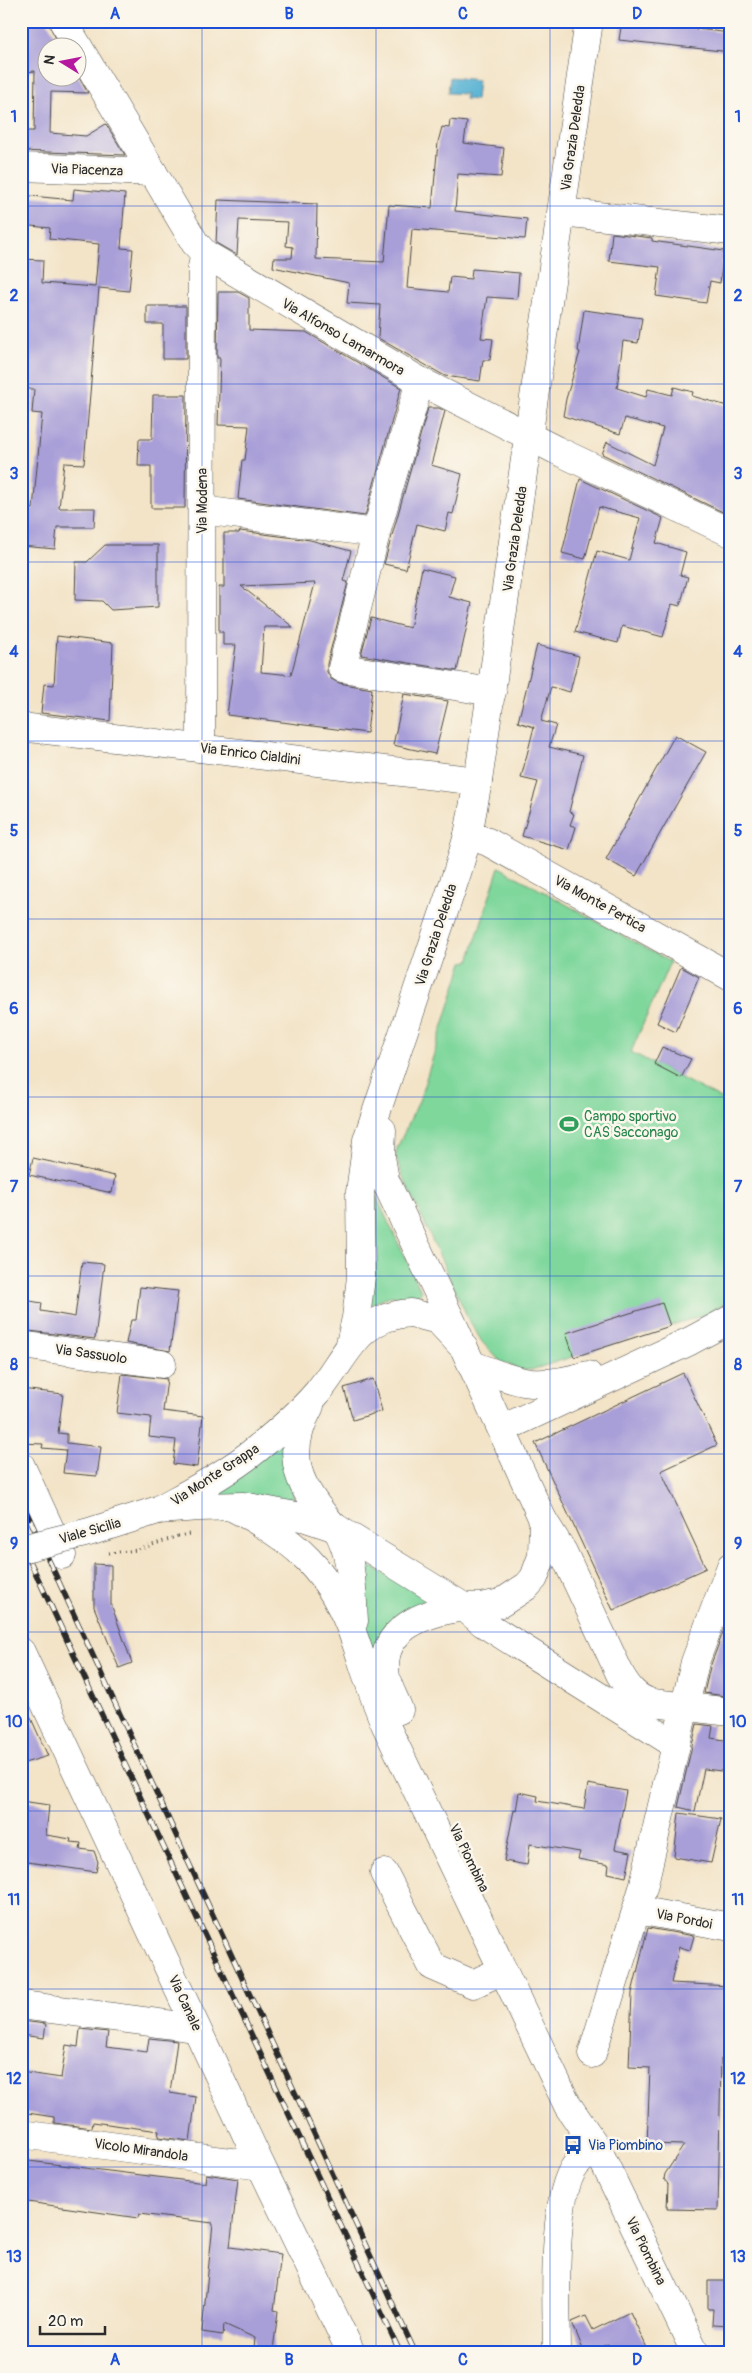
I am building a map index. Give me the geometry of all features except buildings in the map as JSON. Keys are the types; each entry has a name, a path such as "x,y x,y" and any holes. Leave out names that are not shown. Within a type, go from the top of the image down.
{"street":[{"name":"Via Alfonso Lamarmora","path":"63,21 195,243 205,254 420,381 530,437 731,532"},
{"name":"Via Grazia Deledda","path":"350,1344 356,1318 361,1277 360,1192 363,1158 369,1132 399,1047 468,835 478,781 590,21"},
{"name":"Via Piacenza","path":"21,167 153,172"},
{"path":"562,212 731,231"},
{"name":"Via Modena","path":"201,748 201,382 202,267 205,254"},
{"path":"420,381 376,533 342,668 492,692"},
{"path":"202,510 376,533"},
{"name":"Via Enrico Cialdini","path":"21,727 478,781"},
{"name":"Via Monte Pertica","path":"468,835 488,842 731,977"},
{"name":"Via Grazia Deledda","path":"399,1047 382,1131 382,1168 468,1357"},
{"name":"Via Monte Grappa","path":"158,1510 248,1456 315,1396 332,1374 350,1344 386,1317 411,1313 438,1320 468,1357 502,1428 655,1357 731,1319"},
{"name":"Via Sassuolo","path":"21,1344 162,1364"},
{"name":"Via Monte Grappa","path":"468,1357 518,1382 546,1384 563,1382 655,1357"},
{"name":"Via Monte Grappa","path":"315,1396 298,1430 296,1458 300,1477 308,1496 336,1528"},
{"path":"502,1428 544,1520 563,1552 628,1687 636,1696 647,1701 731,1712"},
{"path":"21,1466 62,1555"},
{"name":"Via Monte Grappa","path":"158,1510 230,1506 278,1511 336,1528 464,1607 483,1623 676,1745"},
{"name":"Via Piombina","path":"230,1506 277,1532 310,1559 333,1590 355,1640 375,1701 568,2106 598,2150 695,2352"},
{"name":"Viale Sicilia","path":"21,1549 88,1532 158,1510"},
{"path":"464,1607 480,1607 501,1603 527,1586 534,1578 542,1556 544,1520"},
{"name":"Via Piombina","path":"336,1528 343,1539 351,1580 355,1640"},
{"path":"592,2054 637,1910 698,1651 731,1566"},
{"name":"Via Piombina","path":"464,1607 436,1611 408,1625 396,1635 388,1649 385,1661 386,1678 402,1718 584,2098 598,2150"},
{"name":"Via Canale","path":"21,1652 261,2166 351,2352"},
{"path":"384,1873 432,1966 473,1984 503,1970"},
{"name":"Via Pordoi","path":"637,1910 731,1927"},
{"path":"21,2005 196,2028"},
{"name":"Vicolo Mirandola","path":"21,2134 261,2166"},
{"path":"557,2352 558,2251 564,2198 576,2164 598,2150"}],"green space":[{"name":"Campo sportivo CAS Sacconago","path":"499,867 670,962 631,1052 731,1104 731,1300 704,1315 531,1370 521,1370 500,1361 482,1342 468,1318 400,1170 396,1156 397,1148 419,1101 463,962 469,961"},
{"path":"373,1190 421,1291 420,1295 390,1296 370,1305"},
{"path":"281,1434 295,1502 291,1505 210,1494"},
{"path":"364,1562 426,1598 371,1659 363,1621 361,1565"}],"water":[{"path":"450,77 478,80 476,100 465,99 466,94 448,93"}],"railway":[{"path":"21,1500 415,2352"},
{"path":"21,1542 400,2352"}],"place":[{"name":"Campo sportivo CAS Sacconago","path":"569,1124"},
{"name":"Via Piombino","path":"573,2145"}]}
